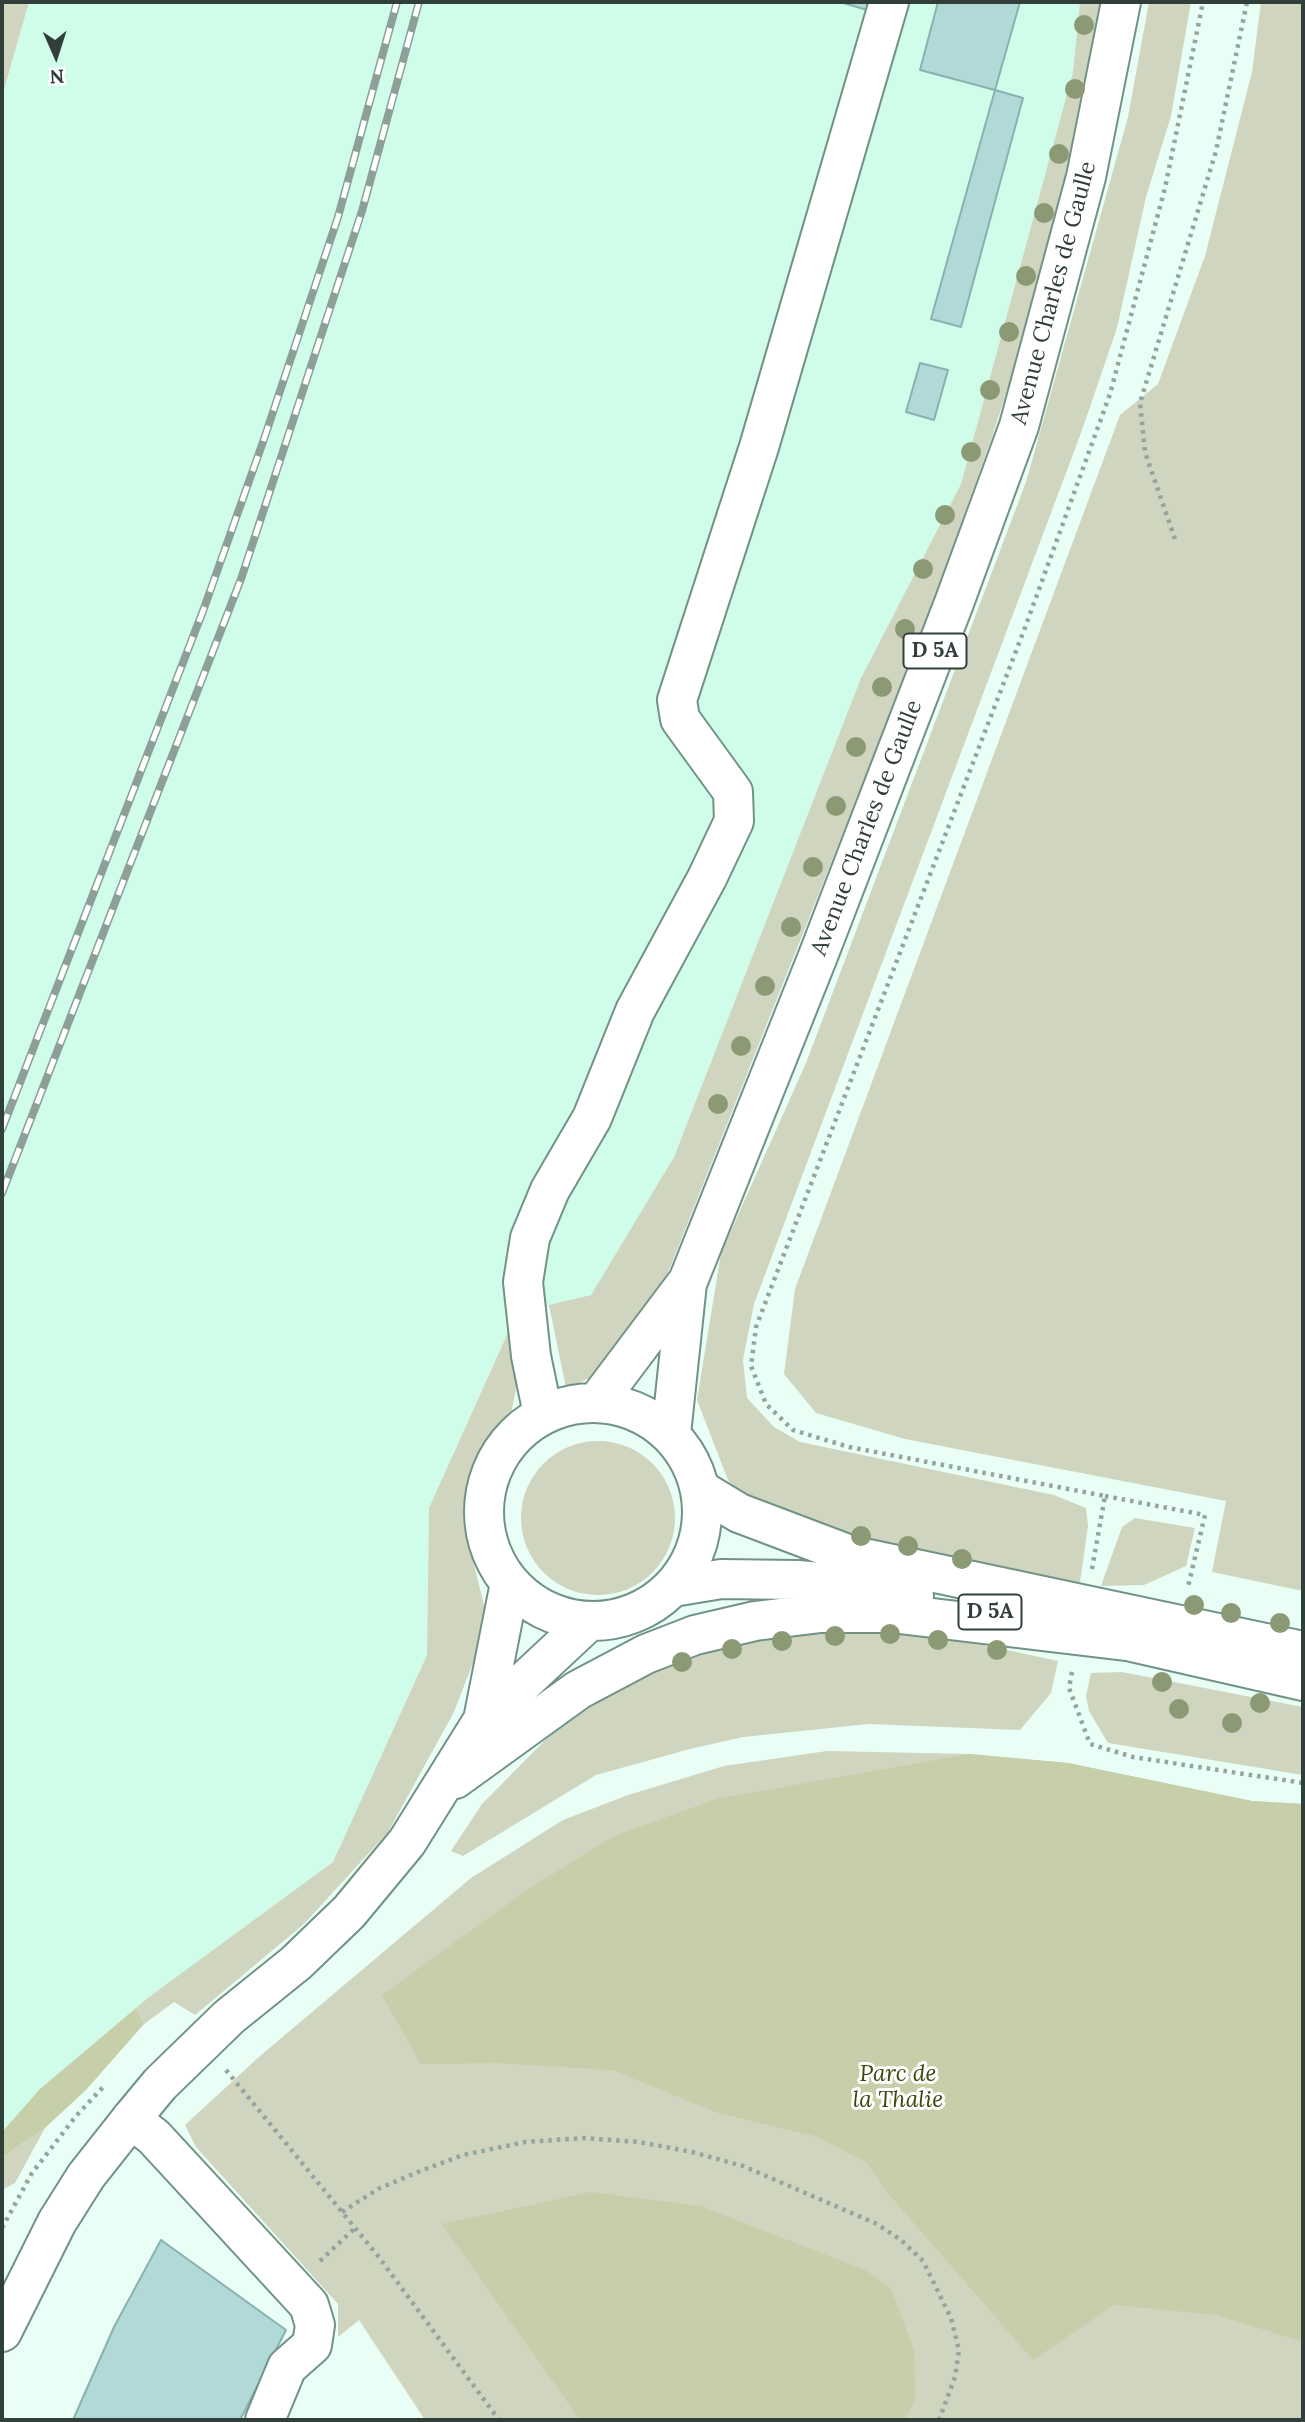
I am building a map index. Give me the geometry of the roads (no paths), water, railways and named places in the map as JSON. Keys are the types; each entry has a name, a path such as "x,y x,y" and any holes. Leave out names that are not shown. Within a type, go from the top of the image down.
{"main road":[{"path":"543,1414 531,1356 523,1282 530,1238 550,1190 592,1118 635,1011 708,878 734,821 733,792 680,719 677,700 758,447 889,2"},
{"name":"Avenue Charles de Gaulle","path":"671,1434 688,1281 832,918 1019,426 1086,177 1121,2"},
{"name":"Avenue Charles de Gaulle","path":"597,1402 688,1281"},
{"path":"597,1402 624,1407 649,1418 671,1434 690,1460 701,1490 703,1516 699,1542 689,1566 673,1587 649,1606 629,1614 589,1621 546,1610 510,1583 492,1555 484,1524 485,1491 496,1460 516,1433 543,1414 569,1405 597,1402"},
{"name":"D 5A","path":"701,1490 738,1513 850,1555 1303,1651"},
{"name":"D 5A","path":"673,1587 721,1579 798,1580 871,1587 1303,1681"},
{"path":"483,1720 510,1583"},
{"path":"442,1788 578,1690 646,1654 695,1635 755,1621 821,1613 891,1613 1134,1643"},
{"path":"2,2332 57,2221 86,2176 131,2119 160,2084 221,2025 296,1963 349,1912 407,1842 483,1720 589,1621"},
{"path":"131,2119 154,2137 309,2305 315,2325 312,2345 287,2367 265,2420"}],"railway":[{"path":"2,1129 203,611 264,439 338,217 397,2"},
{"path":"2,1193 241,579 362,211 419,2"}],"park label":[{"name":"Parc de la Thalie","path":"898,2087"}]}
